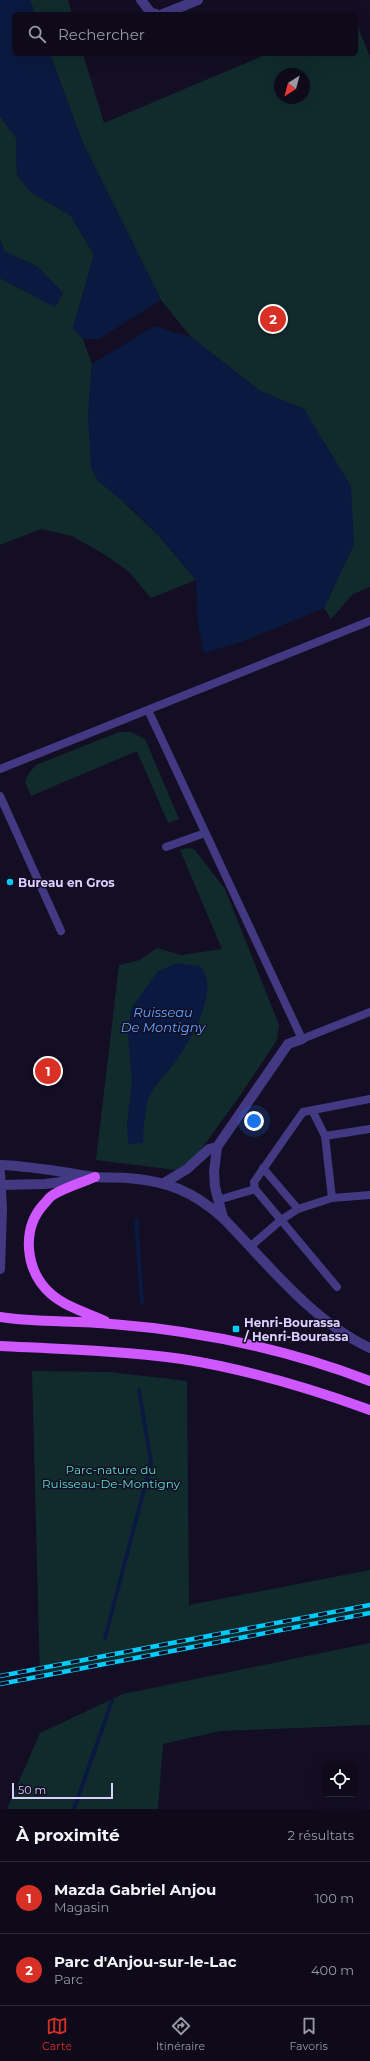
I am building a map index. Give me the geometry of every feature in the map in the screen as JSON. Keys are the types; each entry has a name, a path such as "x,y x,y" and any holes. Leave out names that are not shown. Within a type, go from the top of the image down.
{"main road":[{"path":"95,1177 52,1195 36,1212 29,1232 29,1255 37,1278 51,1294 70,1306 111,1324"},
{"path":"0,1317 41,1322 111,1324 175,1330 246,1343 370,1381"},
{"path":"0,1346 105,1352 182,1359 278,1380 330,1395 370,1410"}],"street":[{"path":"141,0 150,12"},
{"path":"168,12 198,0"},
{"path":"223,1218 218,1200 214,1172 217,1147 288,1044 302,1039"},
{"path":"164,1183 187,1169 209,1149 217,1147"},
{"path":"0,1165 45,1168 95,1177 128,1178 164,1183 180,1188 208,1204 310,1307 343,1333 370,1348"},
{"path":"0,1173 2,1209 0,1269"},
{"path":"0,1185 45,1184 95,1177"}],"lane":[{"path":"0,769 370,621"},
{"path":"148,710 302,1039 370,1012"},
{"path":"0,796 61,931"},
{"path":"166,847 205,833"},
{"path":"337,1288 255,1189 254,1182 303,1112 370,1099"},
{"path":"312,1110 325,1136 332,1198"},
{"path":"325,1136 370,1129"},
{"path":"263,1168 298,1209"},
{"path":"218,1200 255,1189"},
{"path":"251,1246 282,1220 298,1209 332,1198 370,1195"}],"green space":[{"path":"30,0 68,0 71,12 34,12"},
{"path":"358,27 370,57 370,587 353,594 331,619 324,608 354,544 304,409 260,391 191,337 161,300 82,141 51,56 84,56 104,123 262,56 358,56"},
{"path":"0,116 16,138 17,175 31,192 71,216 94,255 73,328 83,339 92,364 88,416 116,495 159,536 196,580 151,598 129,572 107,556 72,536 41,529 0,545 0,278 55,307 63,293 38,267 4,251 0,239"},
{"path":"119,732 131,732 145,739 179,819 168,823 137,751 31,796 25,782 29,773 36,765"},
{"path":"187,848 194,849 225,889 279,1025 277,1040 239,1097 194,1159 175,1170 96,1160 119,965 140,960 157,948 181,955 222,949 180,850"},
{"name":"Parc-nature du Ruisseau-De-Montigny","path":"32,1371 110,1372 187,1381 189,1605 370,1570 370,1613 40,1679"},
{"path":"370,1643 370,1725 220,1731 163,1744 158,1809 7,1809 40,1733 123,1694"}],"water":[{"path":"0,0 30,0 34,12 12,12 12,56 51,56 82,141 161,300 99,339 83,339 73,328 94,255 71,216 31,192 17,175 16,138 0,116"},
{"path":"0,239 4,251 38,267 63,293 55,307 0,278"},
{"path":"154,326 191,337 260,391 304,409 351,486 354,544 324,608 244,641 204,653 198,625 196,580 159,536 132,509 98,481 91,468 88,416 92,364"},
{"name":"Ruisseau De Montigny","path":"176,963 200,966 205,975 207,986 203,1010 186,1046 154,1088 148,1100 143,1143 128,1144 127,1123 132,1082 128,1034 131,1009 157,972"}],"waterway":[{"name":"Ruisseau De Montigny","path":"136,1220 142,1302"},
{"name":"Ruisseau De Montigny","path":"105,1638 151,1463 139,1390"},
{"name":"Ruisseau De Montigny","path":"74,1809 112,1701"}],"railway":[{"path":"0,1676 370,1605"},
{"path":"0,1684 370,1613"}],"place":[{"name":"Parc d'Anjou-sur-le-Lac","path":"273,319"},
{"name":"Bureau en Gros","path":"10,882"},
{"name":"Mazda Gabriel Anjou","path":"48,1071"},
{"name":"Henri-Bourassa / Henri-Bourassa","path":"236,1329"}]}
